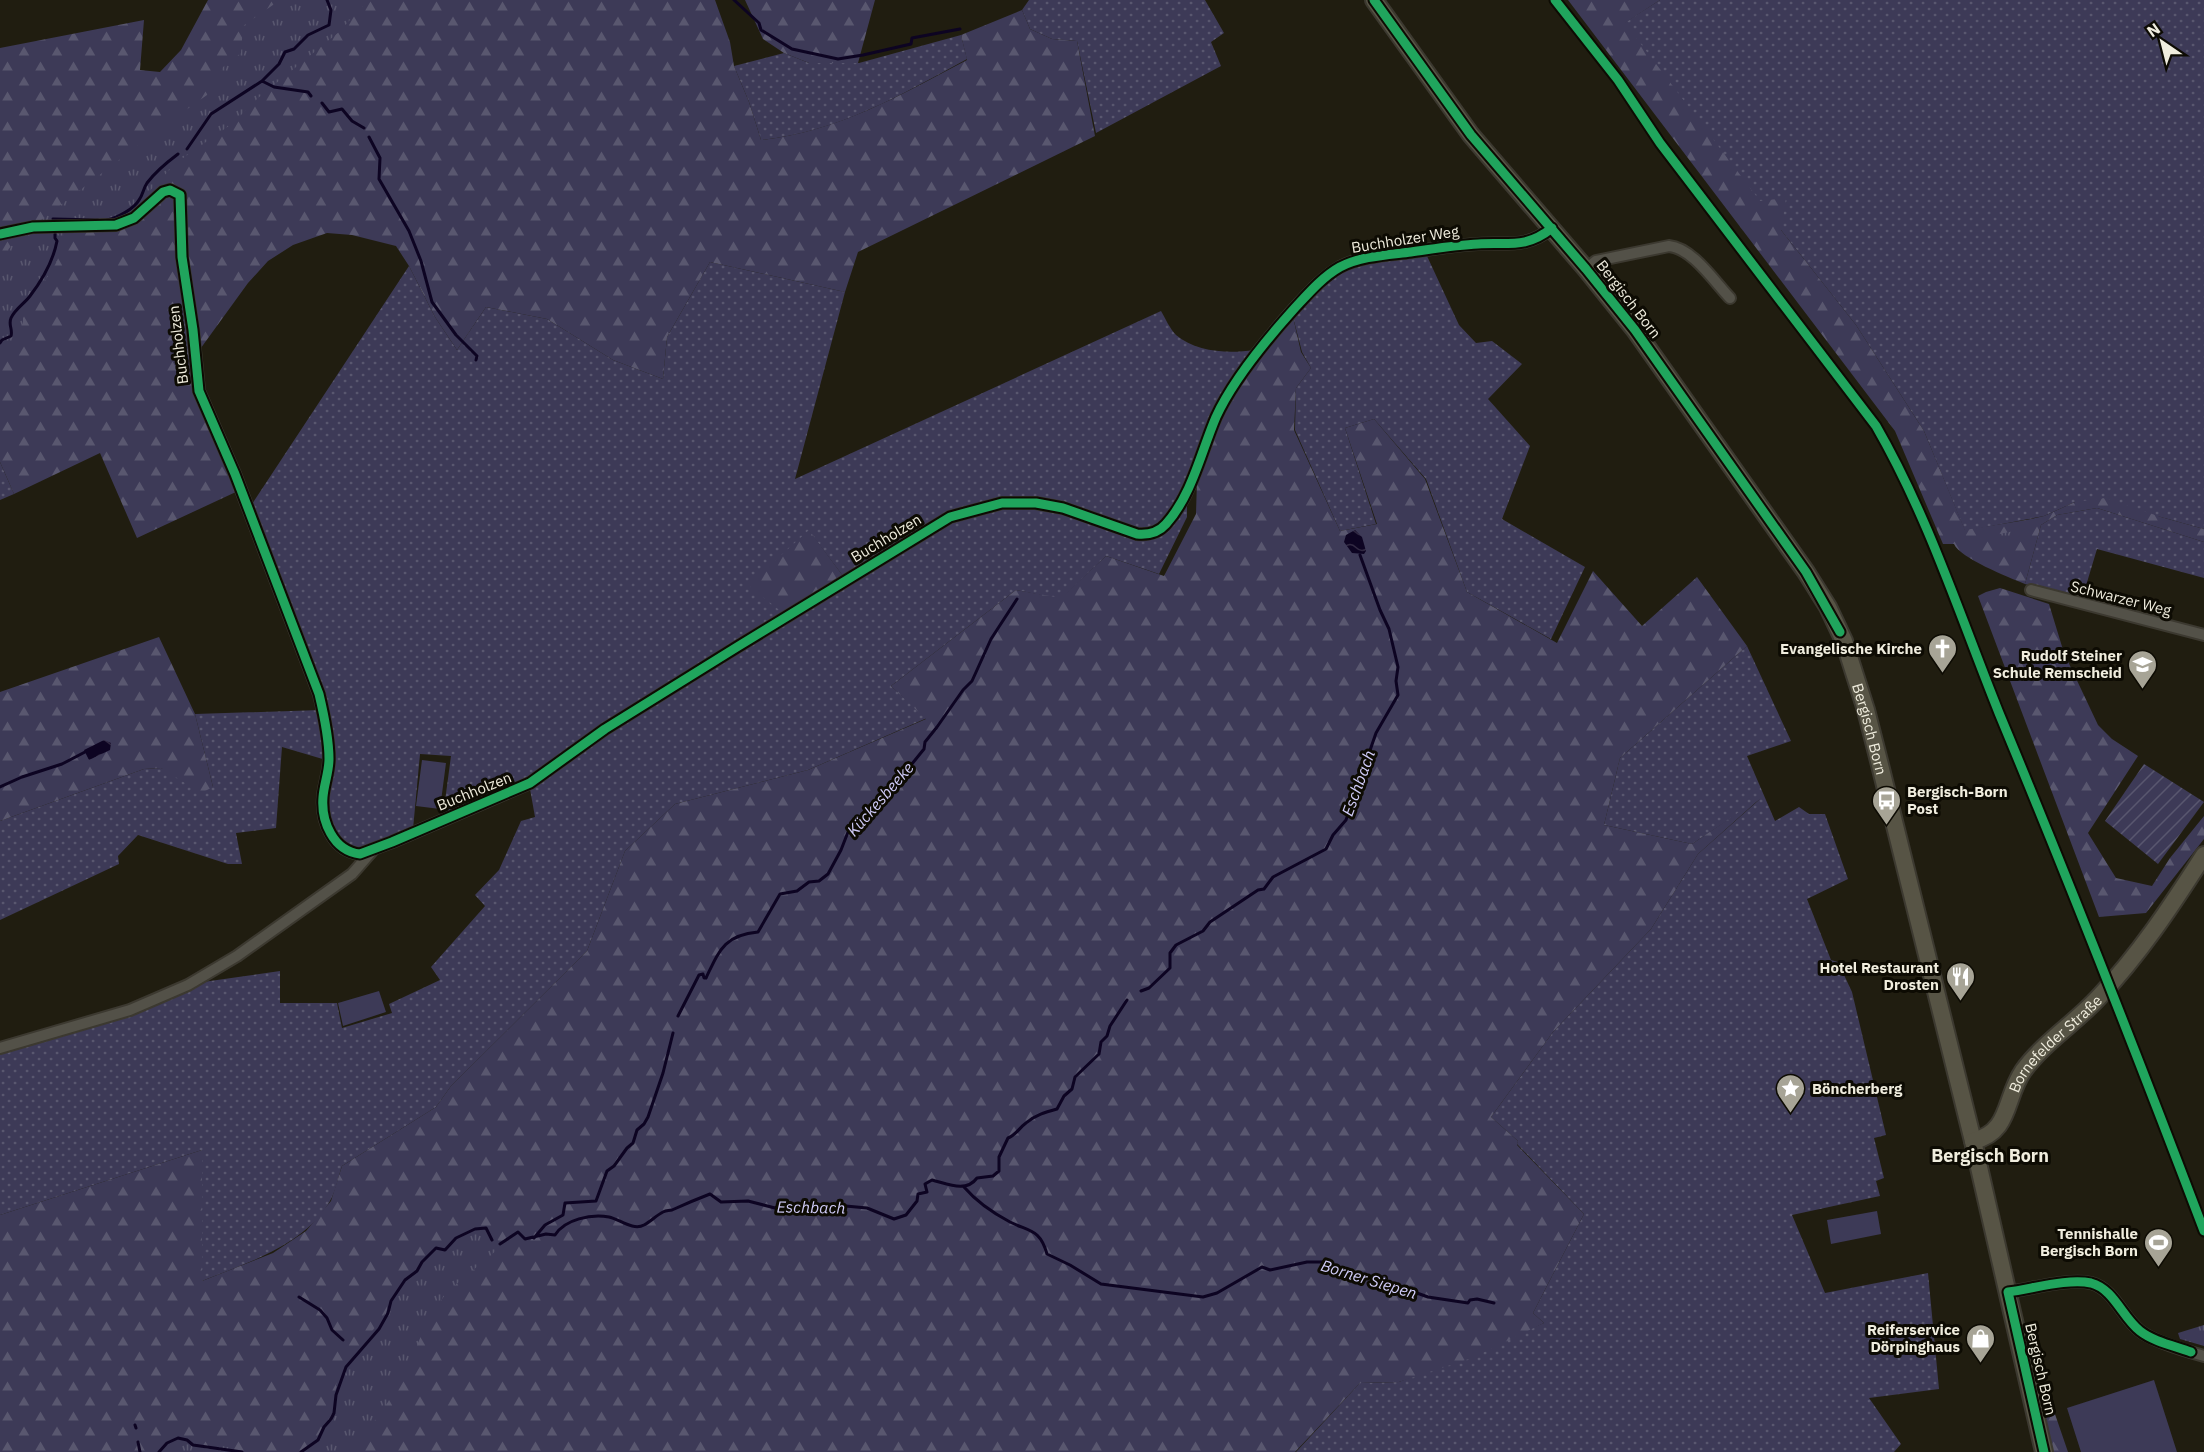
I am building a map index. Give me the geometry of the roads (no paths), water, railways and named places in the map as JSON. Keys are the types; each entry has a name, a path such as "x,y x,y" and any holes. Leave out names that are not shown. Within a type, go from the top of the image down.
{"main road":[{"name":"Bergisch Born","path":"1374,0 1457,117 1586,269 1667,374 1806,572 1840,633 1866,710 1974,1141 2044,1452"},
{"name":"Bornefelder Straße","path":"1974,1141 1991,1134 2001,1125 2013,1090 2025,1069 2098,998 2155,928 2204,855"}],"street":[{"name":"Buchholzen","path":"0,234 33,227 116,225 134,218 163,192 170,190 179,194 182,257 199,391 235,474 319,694 329,760 323,799 329,828 335,842 347,850 360,854 530,783 605,729 950,517 1002,504 1036,503 1063,508 1128,532 1150,534 1163,528 1168,522 1182,500 1192,476"},
{"name":"Buchholzer Weg","path":"1192,476 1217,415 1252,361 1294,309 1334,271 1349,263 1368,258 1462,245 1525,243 1542,236 1552,228"},
{"path":"1586,269 1596,261 1670,246 1679,247 1690,255 1730,298"},
{"name":"Schwarzer Weg","path":"2031,590 2204,635"},
{"name":"Buchholzen","path":"0,1048 130,1010 188,985 245,951 352,874 373,850"},
{"path":"2008,1292 2080,1282 2095,1285 2106,1291 2139,1330 2151,1337 2204,1356"}],"water":[{"path":"1355,530 1362,537 1366,551 1364,554 1352,553 1344,542 1346,535"},
{"path":"104,740 111,743 110,750 89,760 84,750"}],"waterway":[{"path":"187,149 211,114 262,81 279,64 285,52 294,49 308,35 329,25 331,10 327,0"},
{"path":"734,0 759,23 761,30 792,49 838,59 911,44 912,38 960,29"},
{"path":"262,81 274,87 308,92 311,96"},
{"path":"322,103 329,112 342,109 352,121 364,128"},
{"path":"369,137 380,158 379,179 409,231 421,261 432,302 456,335 477,356 476,360"},
{"path":"107,220 133,207 150,179 178,154"},
{"path":"53,219 98,220"},
{"path":"0,343 11,336 11,318 30,296 47,270 57,241 55,234"},
{"name":"Eschbach","path":"1141,991 1149,988 1170,968 1170,953 1176,945 1203,931 1210,922 1258,890 1264,889 1273,877 1326,849 1333,835 1346,820 1376,733 1398,695 1396,681 1398,667 1389,629 1360,555"},
{"name":"Kückesbeeke","path":"678,1016 699,975 703,974 706,978 724,946 737,937 758,932 780,894 797,891 809,882 819,881 828,874 848,832 858,824 865,810 877,802 880,795 903,775 924,749 925,742 963,690 972,681 991,639 1017,599"},
{"path":"0,787 62,764 85,752"},
{"name":"Eschbach","path":"500,1244 518,1232 525,1239 546,1234 555,1235 572,1221 594,1216 609,1217 631,1226 640,1226 663,1212 710,1194 721,1202 748,1201 775,1208 782,1205 825,1208 835,1205 867,1208 894,1219 906,1215 917,1201 918,1194 927,1192 925,1184 932,1180 962,1186 973,1183 977,1178 993,1176 999,1171 999,1157 1008,1138 1033,1118 1057,1109 1064,1096 1072,1089 1075,1077 1099,1054 1101,1042 1107,1036 1110,1026 1127,1000"},
{"name":"Kückesbeeke","path":"534,1238 545,1225 563,1215 565,1203 596,1201 607,1171 633,1143 637,1130 648,1117 663,1073 673,1033"},
{"name":"Borner Siepen","path":"964,1187 991,1211 1033,1232 1041,1240 1047,1254 1101,1284 1203,1297 1217,1293 1262,1267 1270,1270 1307,1262 1322,1262 1428,1297 1468,1303 1470,1300 1477,1299 1494,1303"},
{"name":"Eschbach","path":"301,1452 318,1440 331,1419 336,1395 346,1367 379,1329 388,1313 391,1301 405,1280 417,1271 422,1262 436,1248 445,1250 456,1238 475,1229 486,1228 492,1240"},
{"path":"299,1297 320,1310 327,1318 332,1330 343,1340"},
{"name":"Eschbach","path":"159,1452 167,1443 178,1438 187,1440 193,1445 242,1452"},
{"path":"138,1442 140,1452"}],"place":[{"name":"Evangelische Kirche","path":"1943,674"},
{"name":"Rudolf Steiner Schule Remscheid","path":"2143,690"},
{"name":"Bergisch-Born Post","path":"1886,826"},
{"name":"Hotel Restaurant Drosten","path":"1960,1002"},
{"name":"Böncherberg","path":"1791,1114"},
{"name":"Tennishalle Bergisch Born","path":"2159,1268"},
{"name":"Reiferservice Dörpinghaus","path":"1981,1364"}],"district":[{"name":"Bergisch Born","path":"1990,1155"}]}
